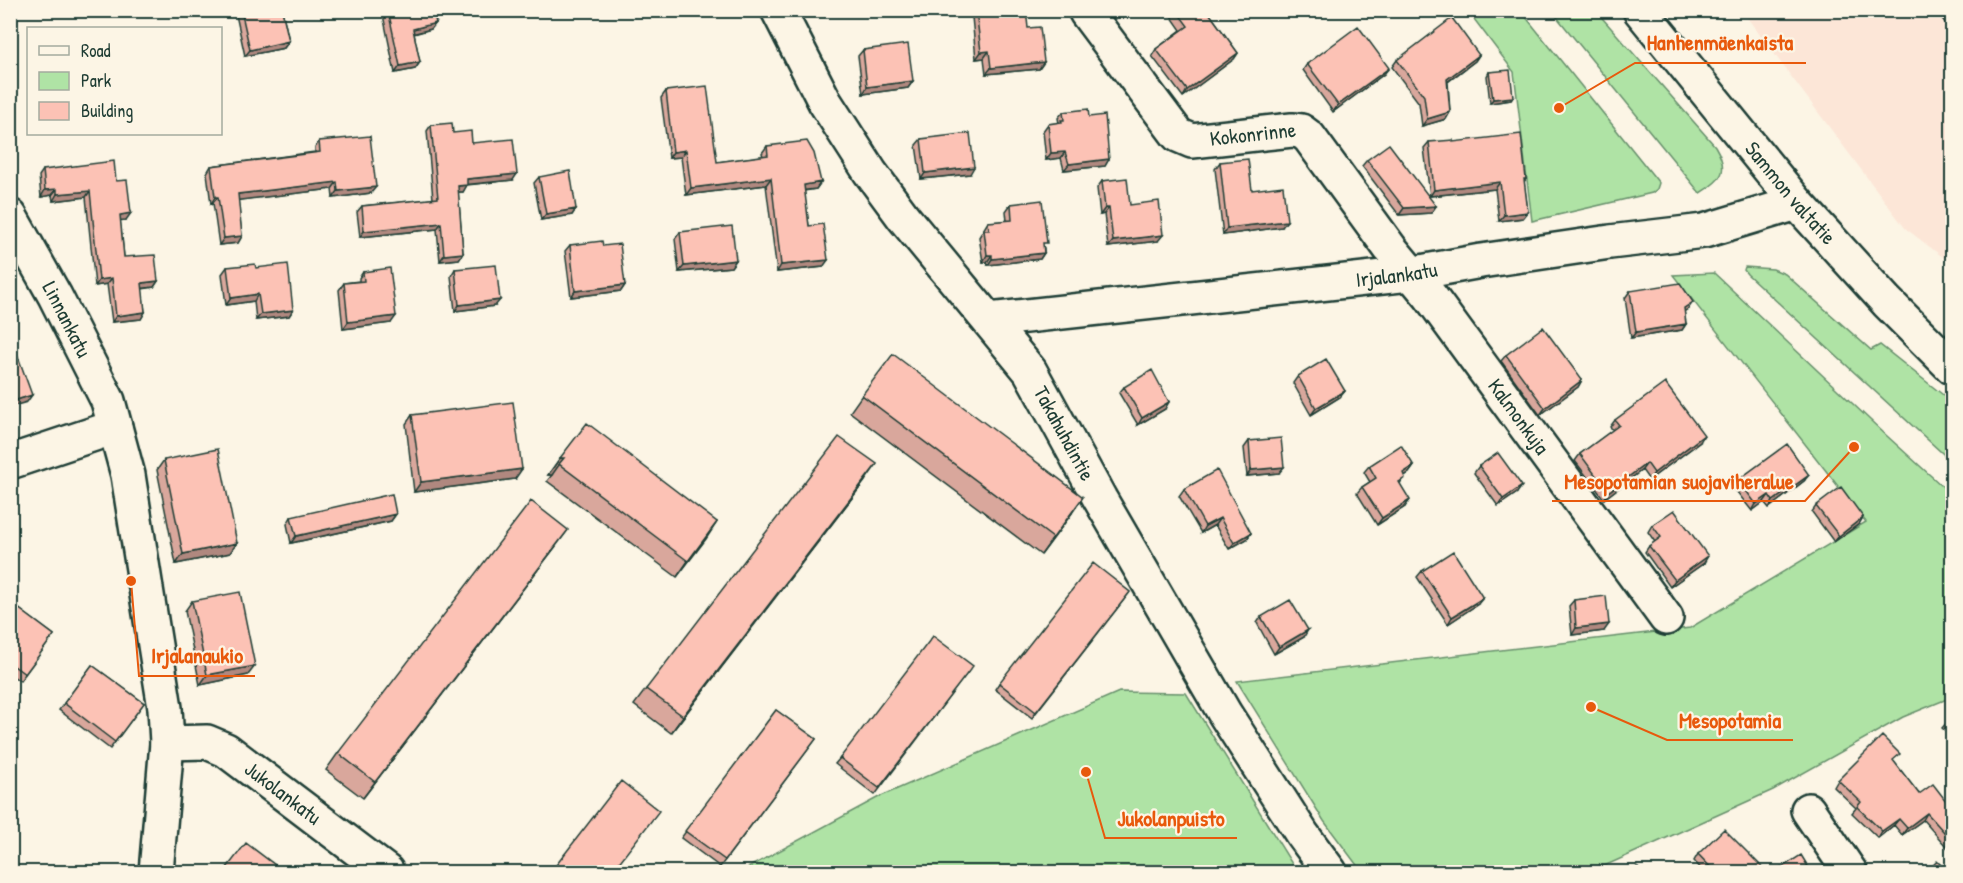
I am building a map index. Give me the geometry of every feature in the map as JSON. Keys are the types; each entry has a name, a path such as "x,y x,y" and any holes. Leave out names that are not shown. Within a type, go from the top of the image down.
{"street":[{"name":"Takahuhdintie","path":"778,10 825,102 870,172 910,226 1030,371 1106,509 1225,714 1302,834 1330,873"},
{"name":"Sammon valtatie","path":"1640,10 1797,203 1887,302 1953,367"},
{"name":"Kokonrinne","path":"1086,12 1178,135 1192,141 1292,130 1300,131 1309,137 1410,274"},
{"name":"Irjalankatu","path":"989,321 1410,274 1568,248 1704,231 1797,203"},
{"name":"Linnankatu","path":"10,216 55,296 108,401 128,475 165,708 167,743 156,873"},
{"name":"Kalmonkuja","path":"1410,274 1430,296 1666,618"},
{"path":"10,462 115,427"},
{"name":"Jukolankatu","path":"167,743 207,742 219,746 387,873"},
{"path":"1808,810 1850,873"}],"shaded area":[{"path":"1742,11 1952,11 1952,264 1905,228"}],"green space":[{"path":"1468,11 1521,11 1659,183 1657,189 1652,193 1532,221 1514,72"},
{"path":"1552,11 1596,11 1715,146 1723,168 1714,184 1700,193"},
{"path":"1745,267 1773,269 1785,274 1871,350 1880,345 1952,402 1952,462 1747,274"},
{"path":"1714,273 1952,495 1952,697 1903,717 1773,790 1591,872 1362,872 1324,821 1237,681 1690,628 1866,522 1673,275"},
{"path":"1119,692 1186,693 1297,872 740,872 879,797"}],"building":[{"path":"241,10 282,10 289,41 250,50"},
{"path":"388,10 433,10 436,23 413,29 420,62 400,66"},
{"path":"976,10 1026,10 1028,28 1040,27 1044,62 991,68 989,51 981,52"},
{"path":"1176,10 1207,10 1238,53 1187,90 1156,49 1188,26"},
{"path":"1452,18 1479,55 1447,79 1450,112 1427,119 1424,96 1397,60"},
{"path":"1358,26 1389,68 1338,105 1307,64"},
{"path":"908,44 913,81 867,87 863,50"},
{"path":"1510,70 1513,97 1493,99 1489,72"},
{"path":"707,86 717,162 768,155 767,146 807,141 814,153 821,182 804,185 809,226 823,224 828,260 781,265 771,178 691,188 686,150 673,152 666,91"},
{"path":"1088,109 1089,117 1105,115 1109,159 1069,164 1065,152 1051,153 1048,124 1062,122 1063,112"},
{"path":"452,123 453,133 471,131 472,143 513,139 517,174 467,179 467,185 458,186 463,253 444,255 441,223 364,231 362,206 438,198 431,125"},
{"path":"970,133 974,167 925,173 921,139"},
{"path":"1521,134 1528,212 1504,215 1500,182 1434,190 1429,142 1453,140 1453,142"},
{"path":"370,136 376,187 338,191 337,182 238,194 242,236 224,238 211,166 320,152 319,141"},
{"path":"1389,144 1436,206 1404,208 1367,160"},
{"path":"1248,159 1252,190 1283,186 1287,221 1227,228 1220,162"},
{"path":"114,161 116,181 127,180 131,213 120,215 124,257 155,255 158,281 142,283 145,312 116,316 112,278 99,280 90,191 57,194 57,189 45,190 43,170"},
{"path":"570,171 576,209 546,214 539,177"},
{"path":"1127,178 1130,205 1159,201 1163,235 1113,241 1109,208 1105,208 1102,181"},
{"path":"1042,200 1047,243 1043,243 1044,253 992,259 992,255 987,255 984,230 989,230 988,222 1012,220 1011,204"},
{"path":"732,226 736,260 684,266 680,232"},
{"path":"602,241 603,246 620,244 625,285 575,291 570,245"},
{"path":"255,264 256,268 288,264 293,310 261,314 258,294 231,298 227,267"},
{"path":"496,265 500,300 459,305 455,269"},
{"path":"390,268 396,316 348,322 344,283 364,281 363,272"},
{"path":"1680,283 1693,302 1684,308 1686,324 1636,332 1630,291"},
{"path":"1543,327 1582,380 1545,408 1506,355"},
{"path":"16,351 32,395 10,402 10,353"},
{"path":"893,354 1083,497 1053,538 862,395"},
{"path":"1326,359 1345,391 1316,408 1298,376"},
{"path":"1152,370 1169,402 1142,418 1124,387"},
{"path":"1665,383 1704,435 1654,473 1647,463 1608,492 1580,454 1619,425 1615,420"},
{"path":"513,402 522,469 421,482 412,415"},
{"path":"587,423 717,522 688,561 559,464 564,458 560,458"},
{"path":"839,437 877,464 683,716 646,689"},
{"path":"1281,438 1284,467 1251,470 1249,441"},
{"path":"1787,444 1809,475 1773,501 1769,495 1756,504 1738,480"},
{"path":"1401,445 1414,466 1403,473 1405,478 1399,482 1410,500 1382,518 1362,487 1376,478 1369,466"},
{"path":"218,449 237,543 183,554 164,460"},
{"path":"1498,453 1522,486 1503,499 1479,466"},
{"path":"1217,470 1251,533 1234,543 1220,518 1205,526 1184,489"},
{"path":"1841,487 1863,517 1839,536 1816,506"},
{"path":"392,494 396,514 296,536 291,517"},
{"path":"531,501 568,530 375,782 338,753"},
{"path":"1674,510 1708,556 1675,580 1649,546 1661,537 1652,525"},
{"path":"1453,551 1483,598 1452,617 1422,571"},
{"path":"1093,563 1130,592 1036,712 999,683"},
{"path":"240,592 255,666 207,675 192,601"},
{"path":"1606,596 1609,624 1576,628 1574,600"},
{"path":"1290,600 1308,630 1279,647 1261,617"},
{"path":"10,602 54,635 25,674 10,663"},
{"path":"933,636 973,666 879,788 840,758"},
{"path":"92,665 144,703 115,742 64,703"},
{"path":"776,710 816,739 725,860 685,831"},
{"path":"1953,716 1953,727 1947,722"},
{"path":"1882,736 1900,754 1893,760 1919,794 1933,784 1953,810 1953,842 1927,813 1907,828 1899,819 1882,831 1857,807 1861,802 1838,780"},
{"path":"621,781 659,811 611,873 550,873"},
{"path":"1724,829 1762,867 1756,873 1716,873 1698,854"},
{"path":"246,843 275,865 269,873 223,873"},
{"path":"1801,855 1812,873 1773,873"},
{"path":"1937,861 1949,873 1926,873"},
{"path":"1637,867 1643,873 1631,873"}],"place":[{"name":"Hanhenmäenkaista","path":"1559,108"},
{"name":"Mesopotamian suojaviheralue","path":"1854,447"},
{"name":"Irjalanaukio","path":"131,581"},
{"name":"Mesopotamia","path":"1591,707"},
{"name":"Jukolanpuisto","path":"1086,772"}]}
